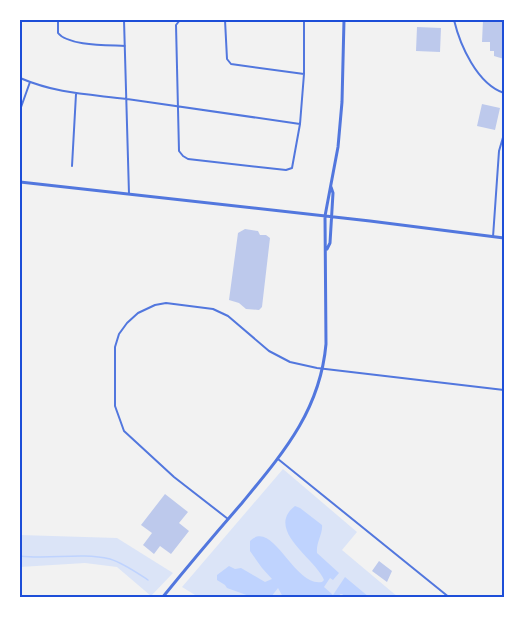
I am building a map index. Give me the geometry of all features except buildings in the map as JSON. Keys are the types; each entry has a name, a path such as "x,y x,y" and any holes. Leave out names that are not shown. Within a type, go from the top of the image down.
{"street":[{"path":"58,20 58,33 64,38 78,42 125,46"},
{"path":"124,20 129,194"},
{"path":"180,20 176,25 179,150 183,156 188,159 290,170 300,124 304,74 304,20 236,20"},
{"path":"225,20 227,59 231,64 304,74"},
{"path":"327,249 324,243 325,216 338,147 342,102 344,20"},
{"path":"454,20 468,55 484,80 504,93"},
{"path":"20,78 57,91 300,124"},
{"path":"20,110 30,82"},
{"path":"72,166 76,94"},
{"path":"493,237 499,151 504,134"},
{"path":"20,182 504,238"},
{"path":"162,597 278,459 306,416 323,369 326,344 327,249 330,243 333,193 331,187"},
{"path":"228,519 167,470 124,431 115,406 115,347 119,334 138,313 155,305 166,303 213,309 228,316 269,351 290,362 323,369 504,390"},
{"path":"278,459 450,597"}],"shaded area":[{"path":"283,469 357,532 342,550 398,597 200,598 182,587"},
{"path":"20,535 117,538 173,573 151,596 117,567 85,563 20,567"}],"water":[{"path":"295,506 322,525 317,553 339,573 333,580 330,578 324,587 333,595 345,577 369,597 346,597 340,594 339,597 283,597 278,588 271,597 252,597 227,588 217,580 217,575 229,566 235,569 241,568 265,582 272,579 250,551 250,541 259,536 276,545 302,575 312,581 322,582 324,580 319,572 295,545 285,525 287,515"}],"waterway":[{"path":"20,556 87,556 110,559 125,565 148,580"}]}
